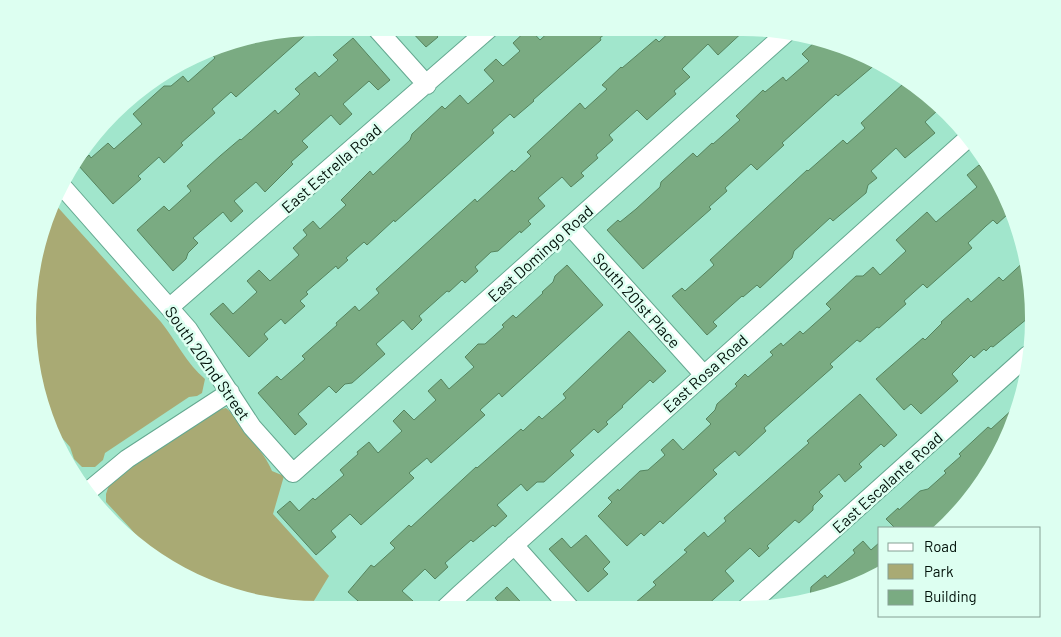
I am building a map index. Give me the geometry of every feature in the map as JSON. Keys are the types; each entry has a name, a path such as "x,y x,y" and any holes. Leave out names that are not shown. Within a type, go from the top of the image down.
{"street":[{"path":"383,36 427,84"},
{"name":"East Estrella Road","path":"170,307 481,36"},
{"name":"East Domingo Road","path":"293,473 779,39"},
{"name":"East Rosa Road","path":"453,601 963,143"},
{"name":"South 202nd Street","path":"67,191 170,307 198,343 252,427 293,473"},
{"name":"South 201st Place","path":"570,226 704,374"},
{"name":"East Escalante Road","path":"755,600 1021,361"},
{"path":"93,487 127,459 230,392"},
{"path":"514,545 564,601"}],"green space":[{"path":"59,208 161,322 187,359 205,379 202,393 189,397 105,453 103,460 95,467 82,467 74,459 70,447 64,440 58,427 46,392 39,355 36,318 42,263 51,228"},
{"path":"226,408 235,417 261,451 272,471 284,476 273,514 329,576 314,601 282,598 245,591 194,572 177,563 133,532 106,502 109,485 132,464 218,410"}],"building":[{"path":"416,36 437,36 438,37 426,47"},
{"path":"520,36 536,36 540,40 544,36 602,36 600,38 601,40 534,101 514,118 510,114 492,130 494,133 395,222 394,220 367,245 364,242 346,258 348,260 338,269 336,266 306,292 308,294 300,301 305,306 285,324 281,319 264,334 268,339 249,357 210,314 223,303 233,314 257,292 247,281 259,270 270,281 299,255 293,248 307,235 303,230 313,221 320,229 346,205 341,200 370,171 373,175 442,106 445,109 460,95 468,104 494,81 484,70 496,59 503,66 520,51 513,43"},
{"path":"665,36 738,36 718,55 708,44 682,69 690,77 674,91 676,94 647,120 637,110 609,135 613,140 596,155 598,158 581,173 584,176 571,187 562,177 538,198 545,206 528,221 531,224 521,233 520,231 498,251 491,252 475,267 478,271 465,283 462,280 449,292 447,291 419,316 422,320 412,330 403,320 376,344 385,354 352,383 345,384 336,393 329,386 298,414 307,424 295,435 258,393 277,376 281,380 305,359 302,356 355,306 359,311 379,293 376,289 475,199 477,202 512,170 514,172 531,156 527,152 580,103 585,109 607,89 602,85 621,67 656,39 659,42"},
{"path":"303,37 236,97 231,92 212,109 215,113 181,143 183,145 164,163 159,157 138,176 141,179 113,204 80,168 84,162 89,155 91,158 108,143 114,149 142,124 133,114 164,86 171,86 183,76 188,82 215,58 214,57 245,46"},
{"path":"353,38 390,80 378,90 369,81 343,104 352,114 340,125 331,115 302,141 308,147 291,162 293,164 265,192 256,182 234,201 243,211 231,222 223,212 193,238 198,243 188,253 186,259 173,271 137,230 164,206 169,211 191,191 187,186 275,110 278,114 300,94 295,89 315,72 319,77 338,60 333,55"},
{"path":"812,45 833,51 872,67 838,96 836,94 782,143 784,145 757,170 751,164 725,188 727,191 709,207 711,209 643,269 607,230 618,220 620,222 636,209 660,187 661,182 693,153 697,157 740,120 736,116 763,90 765,92 783,77 786,81 809,61 802,54"},
{"path":"901,86 935,112 925,122 935,133 905,158 896,148 871,171 877,178 868,185 866,193 833,221 830,218 794,251 792,258 760,288 757,285 742,296 713,322 717,326 707,335 672,296 682,288 685,291 714,265 710,260 807,170 843,140 847,144 865,128 861,123"},
{"path":"979,165 996,194 1005,216 997,224 993,220 968,243 972,248 927,288 923,284 904,301 906,304 879,328 877,327 860,342 857,340 830,364 833,367 764,428 766,431 739,456 735,451 713,470 717,474 663,524 660,521 644,536 641,533 627,546 598,516 612,502 608,498 618,489 619,491 640,471 648,470 665,455 661,450 673,439 683,450 711,424 706,419 715,410 717,404 737,386 735,384 745,374 748,377 773,355 770,352 781,343 783,346 800,331 803,334 831,309 826,304 856,276 863,276 873,267 880,275 906,251 896,240 927,212 936,222 977,187 967,175"},
{"path":"567,265 603,305 502,397 499,393 480,410 485,415 431,463 427,458 409,473 414,478 361,525 350,514 331,531 336,537 316,555 277,512 290,501 299,511 313,498 315,500 344,475 340,470 369,442 378,453 402,431 393,421 404,410 414,420 436,400 428,391 441,379 449,389 474,367 465,357 478,344 485,344 504,327 502,325 513,315 516,318 543,293 553,282 555,276"},
{"path":"1019,266 1025,321 993,347 991,346 986,351 984,349 974,358 971,355 952,374 958,381 921,414 911,404 904,410 876,379 923,338 925,340 941,322 968,298 971,302 999,277 1003,281"},
{"path":"629,331 666,371 653,383 650,380 606,422 608,424 598,433 594,429 570,451 574,455 544,482 537,482 527,491 521,484 497,505 507,516 473,542 471,540 445,563 448,567 435,579 425,569 402,591 413,601 358,601 348,592 371,565 374,567 395,548 390,543 409,525 411,527 476,467 521,429 523,431 539,416 542,419 566,398 563,394"},
{"path":"860,394 897,435 884,447 881,444 859,464 862,467 845,482 839,474 819,492 823,496 813,506 813,510 799,523 795,520 767,546 769,548 759,557 750,548 725,571 734,581 712,601 637,601 656,585 653,582 687,552 684,550 704,532 708,537 726,521 724,518 809,443 807,441"},
{"path":"1008,413 987,460 955,505 933,527 894,527 886,519 920,491 928,489 946,473 944,471 961,456 959,454 988,427 991,429"},
{"path":"586,535 610,562 603,569 608,574 588,592 549,549 562,538 571,548"},
{"path":"863,541 871,550 878,544 878,566 833,586 811,592 811,587 825,575 827,578 855,553 853,550"},
{"path":"507,587 520,601 498,601 495,598"}]}
